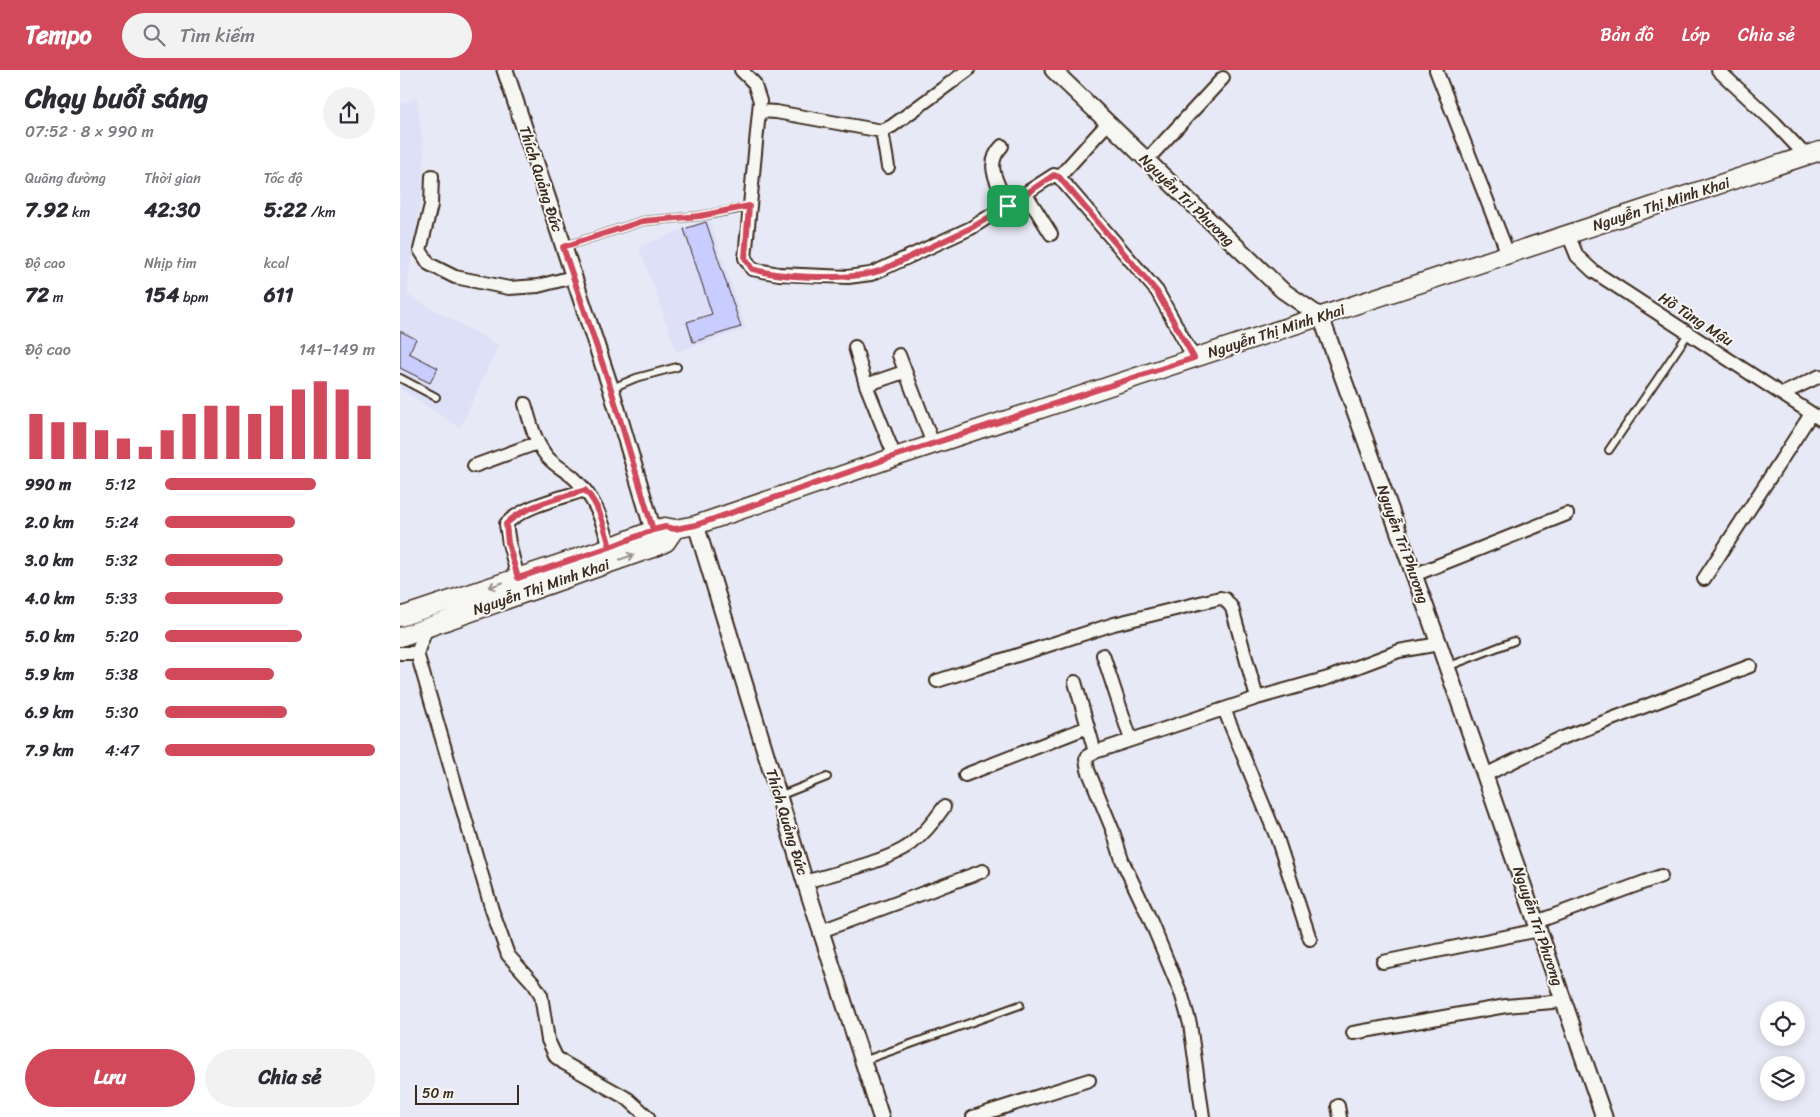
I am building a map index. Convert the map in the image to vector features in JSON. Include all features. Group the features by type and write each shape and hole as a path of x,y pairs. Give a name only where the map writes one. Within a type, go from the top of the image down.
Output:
{"main road":[{"name":"Nguyễn Thị Minh Khai","path":"400,638 655,538 665,527 675,529 696,525 895,456 1813,153"},
{"name":"Nguyễn Thị Minh Khai","path":"400,617 610,547 655,538"}],"street":[{"name":"Thích Quảng Đức","path":"505,70 611,389 655,538"},
{"path":"741,70 754,83 760,101 745,258 752,269 779,274 848,277 871,274 971,228 1054,175 1059,177 1157,292 1194,358"},
{"path":"760,111 776,112 882,131 892,126 968,70"},
{"name":"Nguyễn Tri Phương","path":"1053,70 1282,290 1321,316 1439,644 1604,1117"},
{"path":"1436,70 1508,254"},
{"path":"1718,70 1775,123 1813,153"},
{"path":"1146,161 1224,78"},
{"path":"1059,177 1108,124"},
{"path":"882,131 888,167"},
{"path":"1002,146 993,158 992,168 1008,206"},
{"path":"432,176 431,205 420,250 429,264 462,280 510,288 538,286 573,277"},
{"path":"1026,194 1051,234"},
{"name":"Hồ Tùng Mậu","path":"1568,234 1577,256 1589,268 1816,417"},
{"path":"854,347 866,385 895,456"},
{"path":"899,355 933,444"},
{"path":"866,385 904,372"},
{"path":"1782,394 1820,376"},
{"path":"525,404 537,443 546,457 574,478 592,497 600,514 610,547"},
{"path":"1704,579 1816,417"},
{"path":"474,466 537,443"},
{"path":"518,578 508,543 506,524 514,516 524,511 585,490"},
{"path":"1414,575 1567,514"},
{"name":"Thích Quảng Đức","path":"696,525 805,882 881,1117"},
{"path":"937,681 1114,624 1220,598 1225,599 1232,608 1257,698"},
{"path":"400,608 421,610 427,627 417,653 492,910 508,955 534,984 541,996 551,1049 564,1064 628,1099 648,1117"},
{"path":"1203,1117 1190,1024 1182,996 1149,917 1122,860 1088,770 1086,759 1095,752 1257,698 1328,678 1399,651 1439,644"},
{"path":"400,653 417,653"},
{"path":"1102,655 1131,740"},
{"path":"1485,775 1558,740 1750,666"},
{"path":"1075,682 1095,752"},
{"path":"1224,709 1277,838 1310,939"},
{"path":"965,775 1088,726"},
{"path":"805,882 892,855 910,846 944,807"},
{"path":"821,931 983,871"},
{"path":"1383,962 1538,926 1662,876"},
{"path":"1353,1033 1506,1006 1564,1001"},
{"path":"979,1116 1089,1080"}],"lane":[{"path":"563,247 643,221 700,216 749,206"},
{"path":"1609,450 1688,334"},
{"path":"611,389 636,378 677,367"},
{"path":"400,378 436,397"},
{"path":"1447,668 1514,641"},
{"path":"779,796 827,777"},
{"path":"863,1061 1020,1005"}],"shaded area":[{"path":"417,98 424,154 423,187 409,275 408,295 499,345 460,428 400,389 400,104"},
{"path":"709,218 746,329 677,352 639,247"}],"building":[{"path":"706,222 741,327 693,342 687,322 712,314 684,229"},
{"path":"400,331 416,339 409,353 438,368 430,383 400,368"}],"route":[{"path":"1008,206 971,228 882,270 871,274 848,277 779,274 752,269 745,258 749,206 700,216 659,218 643,221 563,247 611,389 653,530 610,547 600,514 592,497 585,490 524,511 514,516 506,524 508,543 518,578 610,547 653,530 665,527 675,529 696,525 895,456 1194,358 1157,292 1059,177 1054,175 1008,206"}]}
